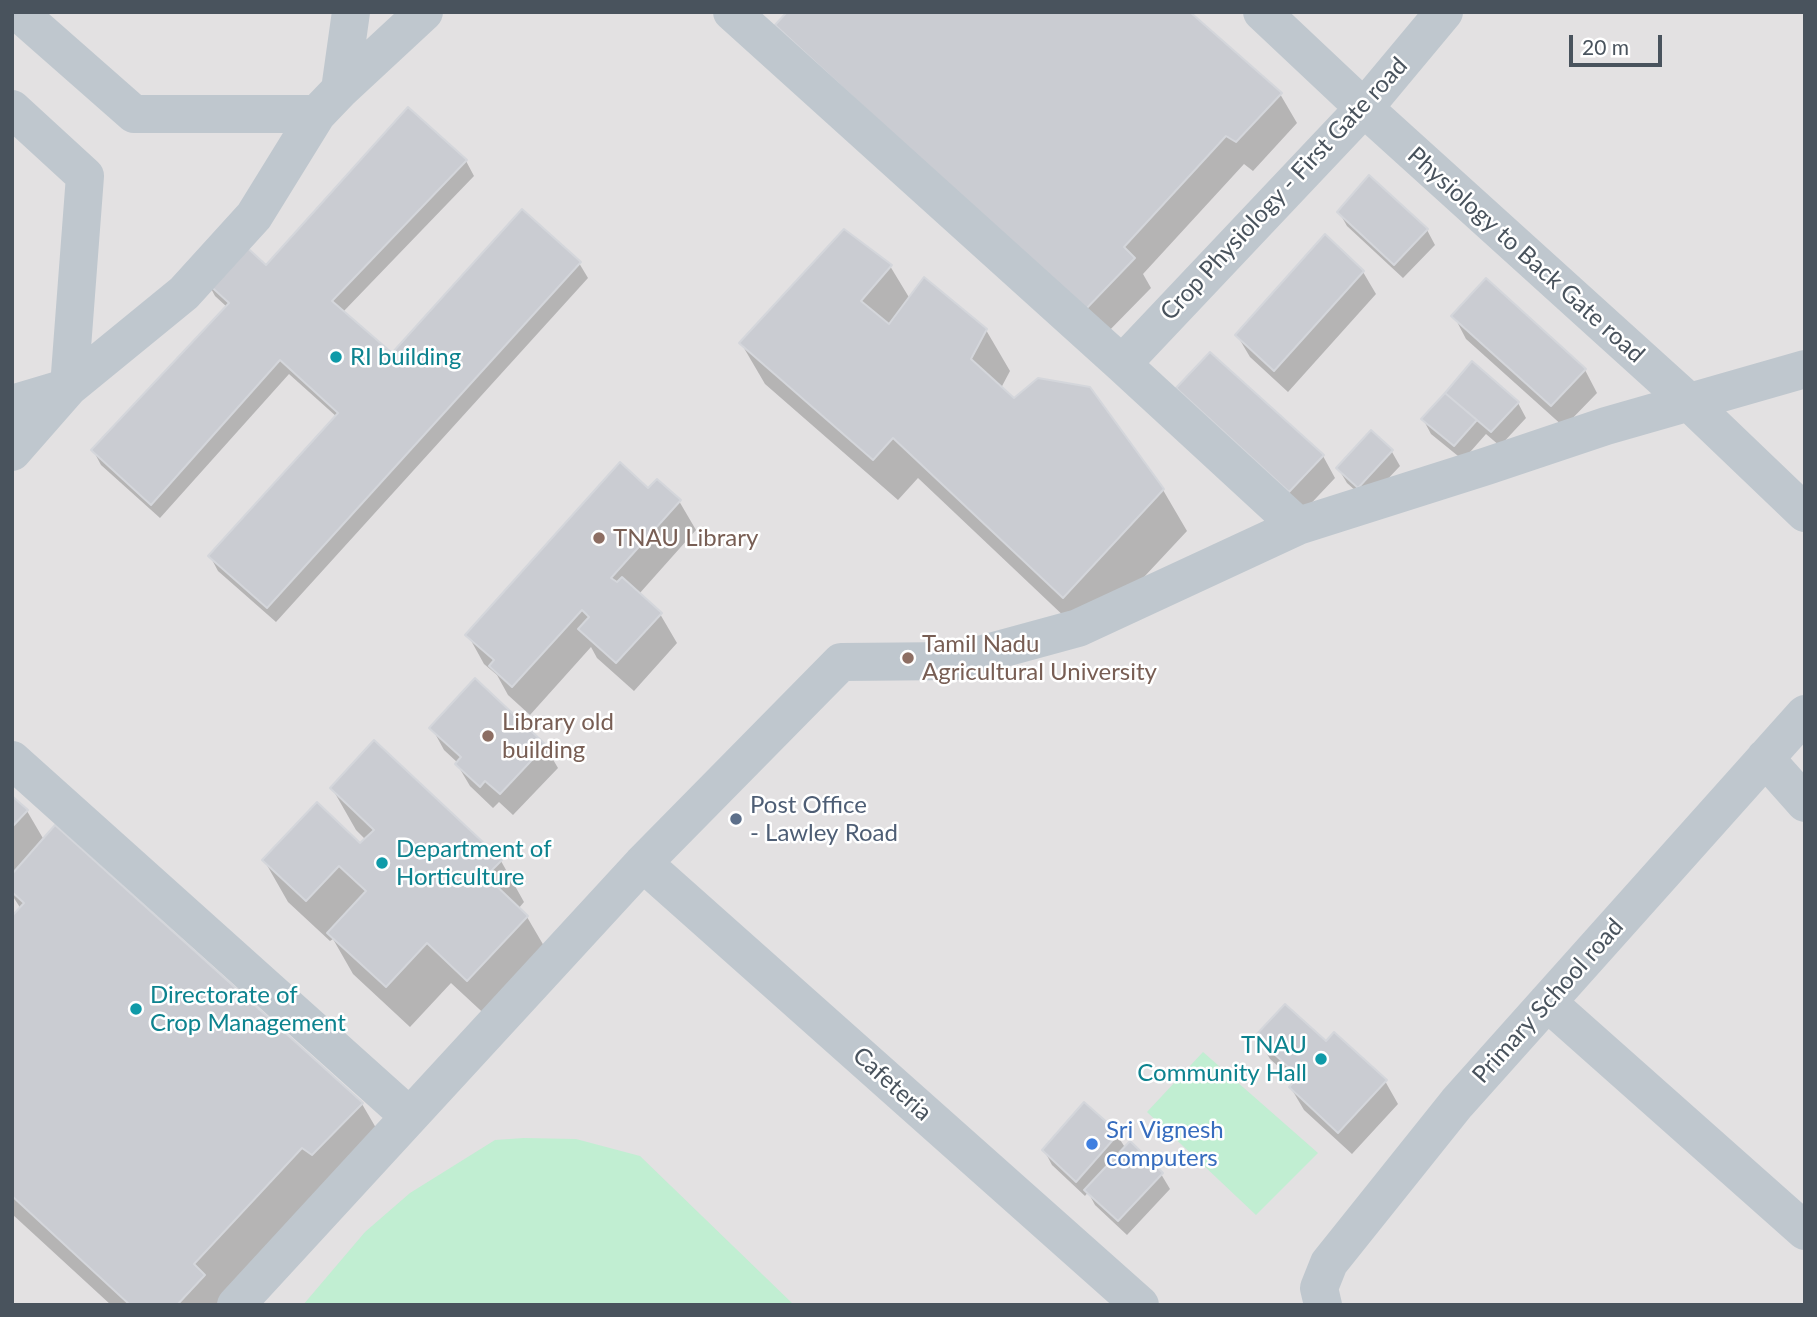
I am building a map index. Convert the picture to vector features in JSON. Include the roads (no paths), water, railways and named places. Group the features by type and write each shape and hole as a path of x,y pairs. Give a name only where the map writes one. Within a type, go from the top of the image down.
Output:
{"street":[{"path":"18,12 134,114 329,102"},
{"path":"329,102 351,12"},
{"path":"12,452 69,387 184,293 254,216 329,102 424,12"},
{"name":"Physiology to Back Gate road","path":"1262,12 1689,402 1805,513"},
{"name":"Crop Physiology - First Gate road","path":"1122,364 1364,108 1444,12"},
{"path":"747,18 1297,526"},
{"path":"12,109 85,176 69,387"},
{"path":"236,1305 643,863 841,662 957,661 1078,628 1297,526 1606,426 1805,369"},
{"path":"12,404 69,387"},
{"name":"Primary School road","path":"1312,1299 1337,1252 1457,1103 1805,714"},
{"path":"1765,758 1805,803"},
{"path":"12,760 409,1116"},
{"name":"Cafeteria","path":"643,863 1140,1305"},
{"path":"1547,1002 1805,1231"}],"place":[{"name":"RI building","path":"336,357"},
{"name":"TNAU Library","path":"599,538"},
{"name":"Tamil Nadu Agricultural University","path":"908,658"},
{"name":"Library old building","path":"488,736"},
{"name":"Post Office - Lawley Road","path":"736,819"},
{"name":"Department of Horticulture","path":"382,863"},
{"name":"Directorate of Crop Management","path":"136,1009"},
{"name":"TNAU Community Hall","path":"1321,1059"},
{"name":"Sri Vignesh computers","path":"1092,1144"}]}
